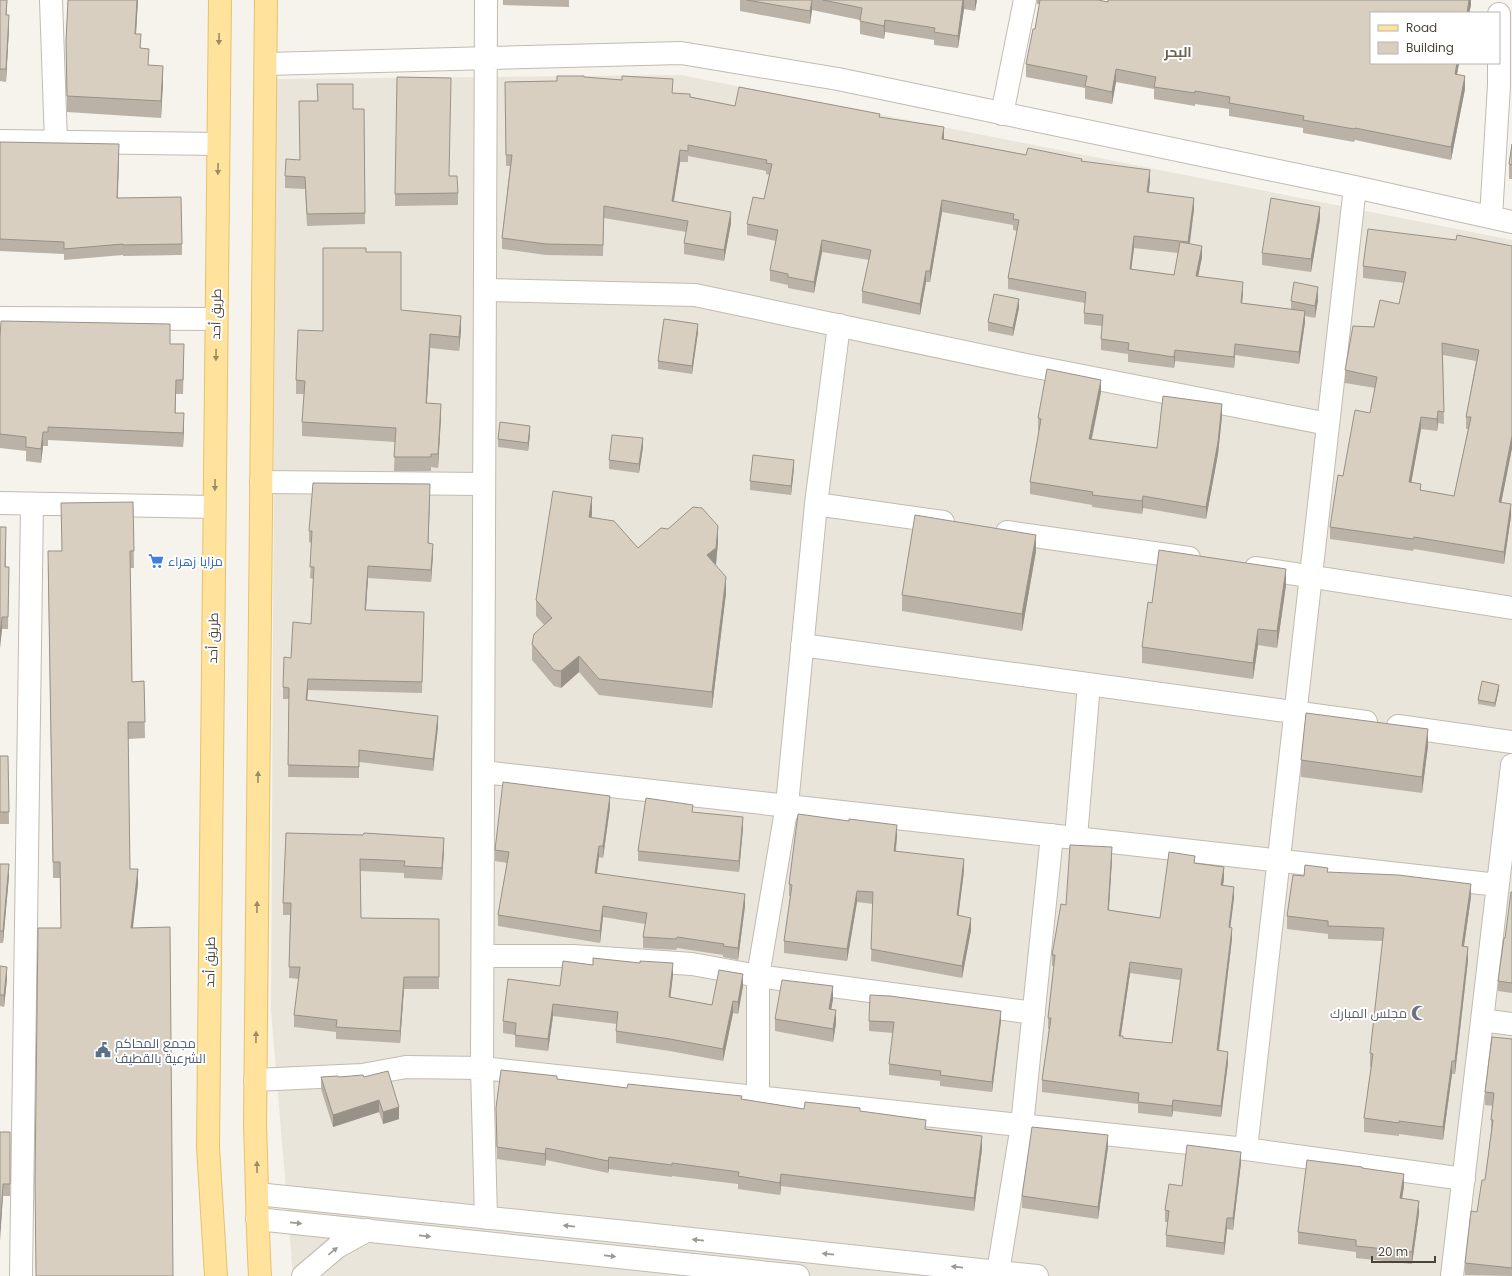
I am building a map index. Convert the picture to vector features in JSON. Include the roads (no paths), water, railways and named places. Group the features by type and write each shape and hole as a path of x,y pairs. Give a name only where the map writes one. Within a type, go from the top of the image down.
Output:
{"main road":[{"name":"طريق أحد","path":"216,1276 208,1147 220,0"},
{"path":"260,1276 257,1219 255,1080 266,0"}],"street":[{"path":"51,0 56,142"},
{"path":"486,0 482,1068 486,1218"},
{"path":"1002,114 1025,0"},
{"path":"1499,0 1499,12"},
{"path":"1491,217 1506,87 1500,24"},
{"path":"266,64 681,53 838,79 1355,187 1512,222"},
{"path":"0,141 218,144"},
{"path":"1246,1149 1355,187"},
{"path":"485,290 695,295 1021,364 1328,424"},
{"path":"0,318 216,319"},
{"path":"758,1097 758,976 786,805 816,504 839,325"},
{"path":"261,482 484,484"},
{"path":"0,503 214,507"},
{"path":"20,1276 32,504"},
{"path":"816,504 966,526"},
{"path":"989,529 1209,561"},
{"path":"1240,566 1512,608"},
{"path":"802,645 1512,742"},
{"path":"1076,837 1089,684"},
{"path":"1452,1276 1512,765"},
{"path":"483,772 1498,885"},
{"path":"998,1272 1022,1126 1052,835"},
{"path":"483,956 573,956 692,964 758,976 1034,1013"},
{"path":"1482,1020 1512,1024"},
{"path":"255,1080 362,1075 406,1068 482,1068 1246,1149 1464,1179"},
{"path":"257,1194 1038,1276"},
{"path":"257,1219 798,1276"},
{"path":"303,1276 337,1247 368,1230"}],"place":[{"name":"مزايا زهراء","path":"156,561"},
{"name":"مجلس المبارك","path":"1419,1013"},
{"name":"مجمع المحاكم الشرعية بالقطيف","path":"103,1050"}],"district":[{"name":"البحر","path":"1178,52"}]}
